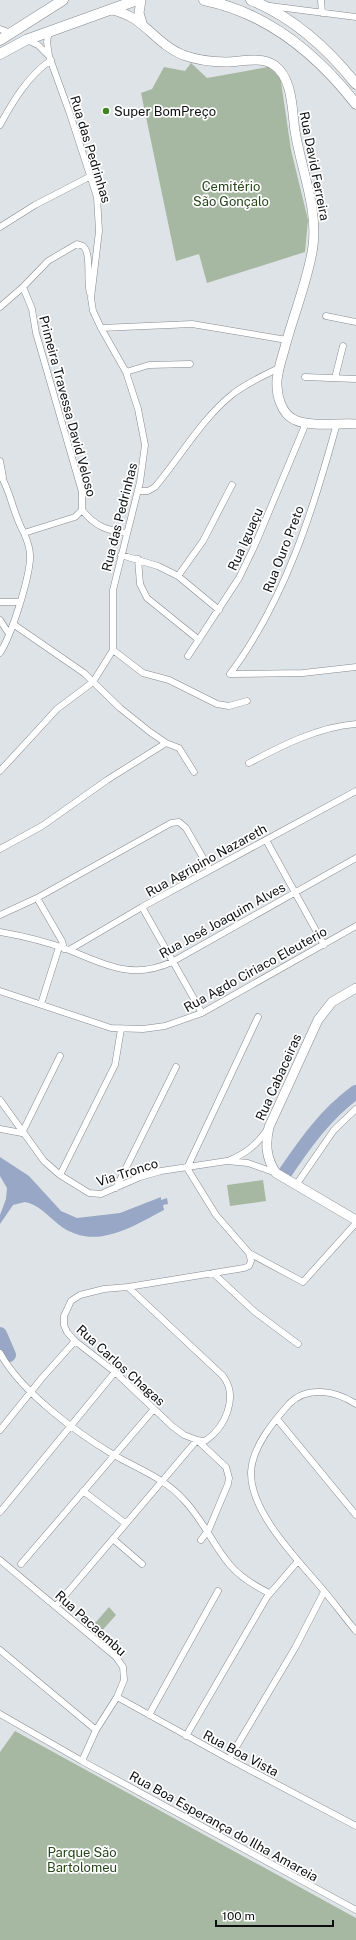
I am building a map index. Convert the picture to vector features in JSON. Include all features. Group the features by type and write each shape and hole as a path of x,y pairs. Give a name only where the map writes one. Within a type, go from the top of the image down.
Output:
{"main road":[{"path":"0,40 62,0"},
{"path":"0,54 26,40 137,0"},
{"path":"141,0 139,13 142,24"},
{"path":"204,0 218,3 249,14 292,38 321,64 356,104"},
{"path":"251,0 264,5 298,27 328,52 356,84"},
{"name":"Rua David Ferreira","path":"112,10 133,16 161,42 185,56 213,62 255,60 268,62 279,69 286,79 298,149 314,219 314,232 310,262 279,368 277,390 282,409 290,417 306,423 356,424"},
{"name":"Rua Cabaceiras","path":"276,1173 267,1154 269,1127 318,1020 332,1002 356,988"},
{"path":"276,1173 356,1220"}],"street":[{"path":"321,0 322,13"},
{"path":"264,5 356,17"},
{"path":"0,29 11,33"},
{"name":"Rua das Pedrinhas","path":"49,31 47,42 50,58 97,198 99,225 91,298 93,311 126,372 138,409 145,445 144,467 113,590 113,650"},
{"path":"0,125 16,98 33,76 50,58 38,45 26,40"},
{"path":"0,227 35,205 90,176"},
{"path":"0,307 23,287 48,261 73,246 80,244 86,248 88,252 87,284 91,298"},
{"name":"Primeira Travessa David Veloso","path":"23,287 32,309 36,333 82,492 82,510 75,517 24,533"},
{"path":"326,316 356,322"},
{"path":"101,328 192,324 287,340"},
{"path":"335,378 343,346"},
{"path":"126,372 149,365 190,364"},
{"path":"138,491 148,491 155,487 214,412 234,393 279,368"},
{"path":"305,377 356,379"},
{"name":"Rua Iguaçu","path":"188,656 239,578 255,545 306,423"},
{"name":"Rua Ouro Preto","path":"337,423 304,533 289,570 253,642 230,674 303,673 356,668"},
{"path":"0,461 4,480 28,544 30,560 13,624 0,653"},
{"path":"0,474 4,480"},
{"path":"178,576 204,541 232,485"},
{"path":"82,510 96,525 111,531 127,533"},
{"path":"122,555 158,566 178,576 219,610"},
{"path":"138,559 140,584 146,598 199,640"},
{"path":"0,602 20,602"},
{"path":"0,620 9,634"},
{"path":"13,624 63,658 93,682 120,708 166,743 179,748 194,772"},
{"path":"0,771 57,709 93,682 113,650 143,672 169,680 217,704 229,706 247,702"},
{"path":"249,762 280,746 308,735 339,726 356,724"},
{"path":"0,849 42,826 107,780 166,743"},
{"name":"Rua Agripino Nazareth","path":"64,949 356,791"},
{"path":"0,915 37,898 164,826 179,822 186,828 210,870"},
{"path":"266,840 324,945"},
{"name":"Rua José Joaquim Alves","path":"0,932 18,935 64,949 97,963 131,971 154,969 172,962 356,858"},
{"path":"37,898 62,942 64,949 41,1004"},
{"path":"142,907 202,1013"},
{"name":"Rua Agdo Ciriaco Eleuterio","path":"0,991 97,1024 121,1029 165,1026 202,1013 356,926"},
{"path":"258,1017 187,1168 216,1215 249,1253 303,1282 356,1223"},
{"path":"60,1175 115,1065 121,1029"},
{"path":"0,1129 22,1133 60,1056"},
{"path":"116,1188 176,1067"},
{"name":"Via Tronco","path":"0,1100 22,1133 44,1161 60,1175 89,1193 101,1194 151,1174 228,1161 248,1163 276,1173"},
{"path":"296,1185 326,1140 356,1109"},
{"path":"228,1161 243,1155 252,1148 269,1127"},
{"name":"Rua Carlos Chagas","path":"201,1540 208,1531 229,1478 226,1467 197,1440 184,1434 154,1410 115,1372 75,1341 67,1332 64,1324 65,1312 71,1301 80,1295 104,1289 128,1287 244,1268 249,1266 249,1253"},
{"path":"213,1273 255,1312 298,1344"},
{"path":"56,1606 197,1440 205,1441 210,1437 224,1419 231,1396 228,1382 128,1287"},
{"path":"0,1430 31,1391 75,1341"},
{"path":"0,1353 16,1377 69,1425 114,1455 162,1480 183,1499 208,1531 231,1566 253,1585 270,1594"},
{"path":"0,1512 69,1425 115,1372"},
{"path":"356,1404 338,1395 326,1392 304,1394 293,1400 265,1436 253,1460 251,1472 252,1486 263,1511 298,1560 356,1631"},
{"path":"22,1564 82,1491 154,1410"},
{"path":"277,1419 356,1515"},
{"path":"82,1491 125,1523"},
{"path":"113,1539 142,1564"},
{"name":"Rua Pacaembu","path":"0,1560 121,1662 125,1672 124,1680 117,1697 96,1730 82,1761"},
{"path":"186,1736 270,1594 298,1560"},
{"path":"149,1715 218,1591"},
{"path":"229,1759 295,1648 324,1592"},
{"path":"0,1650 96,1730"},
{"name":"Rua Boa Vista","path":"117,1697 186,1736 356,1826"},
{"name":"Rua Boa Esperança do Ilha Amareia","path":"0,1714 82,1761 356,1910"}],"green space":[{"name":"Cemitério São Gonçalo","path":"191,63 207,78 268,67 280,75 291,150 308,220 305,252 207,283 199,254 176,261 141,93 152,89 164,67 185,71"},
{"path":"263,1180 266,1201 230,1206 227,1185"},
{"path":"109,1607 116,1615 99,1634 90,1627 93,1621 96,1622"},
{"name":"Parque São Bartolomeu","path":"15,1731 356,1918 356,1940 0,1940 0,1752"}],"water":[{"path":"0,1157 29,1176 61,1211 77,1218 120,1213 161,1197 161,1200 167,1198 168,1204 163,1205 164,1210 138,1224 125,1230 98,1237 85,1236 71,1232 58,1224 39,1208 25,1202 13,1205 0,1224 0,1215 6,1199 7,1188 0,1176"}],"waterway":[{"path":"285,1173 326,1119 356,1092"},
{"path":"0,1334 9,1355"}],"place":[{"name":"Super BomPreço","path":"106,111"}]}
